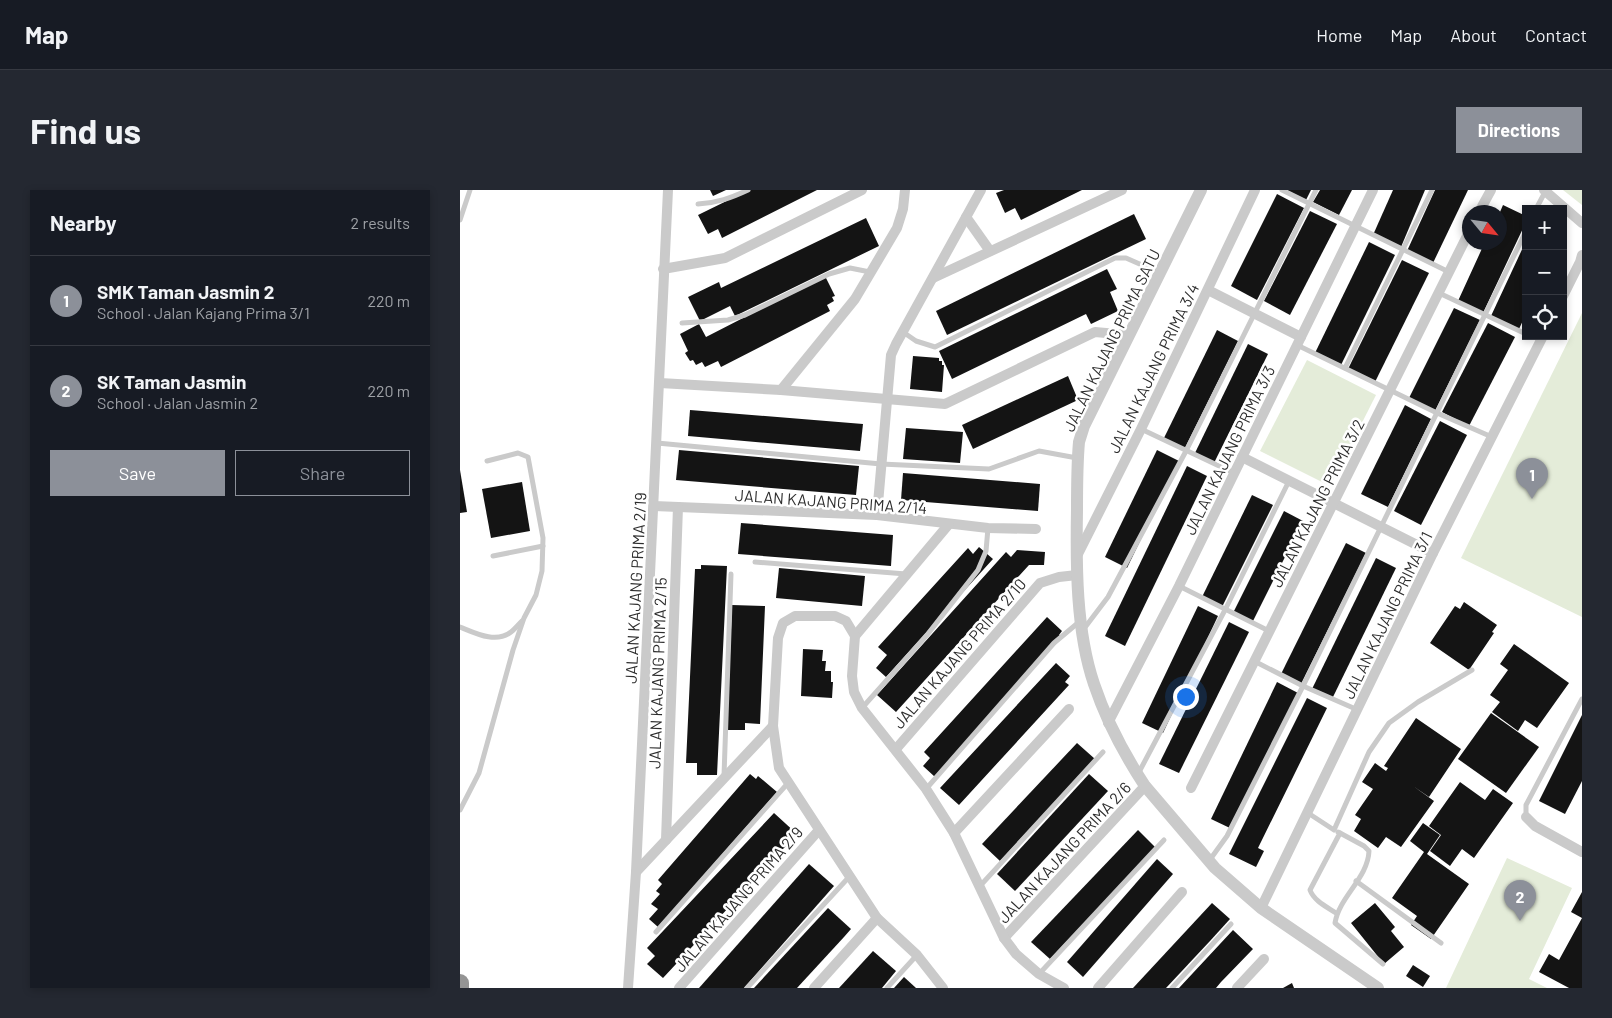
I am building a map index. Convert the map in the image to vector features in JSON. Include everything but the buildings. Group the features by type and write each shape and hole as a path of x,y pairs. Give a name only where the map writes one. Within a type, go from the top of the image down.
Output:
{"highway":[{"path":"460,983 460,988"}],"street":[{"name":"JALAN KAJANG PRIMA 2/19","path":"629,986 668,190"},
{"path":"663,269 725,258 862,190"},
{"path":"781,390 855,298 897,228 903,209 905,190"},
{"path":"877,515 891,355 981,190"},
{"path":"933,278 1122,190"},
{"name":"JALAN KAJANG PRIMA SATU","path":"1201,190 1128,335 1084,426 1079,442 1076,558 1082,626 1093,682 1108,723 1141,781 1208,861 1261,908 1378,988"},
{"name":"JALAN KAJANG PRIMA 3/4","path":"1076,558 1141,429 1255,190"},
{"name":"JALAN KAJANG PRIMA 3/3","path":"1108,723 1179,586 1373,190"},
{"path":"1483,205 1491,190"},
{"path":"1544,191 1582,223"},
{"path":"966,217 990,251"},
{"name":"JALAN KAJANG PRIMA 3/2","path":"1191,788 1462,247"},
{"path":"1564,295 1581,260"},
{"path":"1208,290 1254,313 1299,341"},
{"path":"660,383 781,390 945,404 1095,332 1128,335"},
{"name":"JALAN KAJANG PRIMA 3/1","path":"1261,908 1433,553 1492,437 1537,340"},
{"path":"1242,458 1433,553"},
{"name":"JALAN KAJANG PRIMA 2/14","path":"654,506 877,515 988,528 1036,529"},
{"name":"JALAN KAJANG PRIMA 2/15","path":"666,840 678,507"},
{"path":"855,636 949,524"},
{"name":"JALAN KAJANG PRIMA 2/10","path":"896,749 1040,583 1060,576 1077,574"},
{"path":"943,988 917,955 877,918 779,768 773,726 778,638 783,623 795,616 835,616 846,621 855,636 852,676 854,692 862,708 926,789 954,832 1004,938 1016,954 1039,974 1064,988"},
{"path":"954,832 1069,709"},
{"path":"636,872 773,726"},
{"name":"JALAN KAJANG PRIMA 2/6","path":"1004,938 1141,781"},
{"path":"1526,818 1535,826 1582,850"},
{"name":"JALAN KAJANG PRIMA 2/9","path":"679,988 819,830"},
{"path":"1098,988 1182,892"},
{"path":"814,988 877,918"},
{"path":"1237,988 1264,959"}],"lane":[{"path":"460,220 470,190"},
{"path":"698,204 717,203 748,190"},
{"path":"1282,190 1449,272"},
{"path":"926,789 1054,643 1082,626 1108,597 1186,451 1316,190"},
{"path":"1345,368 1432,190"},
{"path":"1538,205 1544,191"},
{"path":"1208,861 1227,836 1303,686 1522,239"},
{"path":"903,332 916,341 935,347 1115,258 1126,258 1160,273"},
{"path":"682,323 728,320 745,315 829,274 850,268 870,272"},
{"path":"1439,293 1484,316 1522,332"},
{"path":"1299,341 1345,368 1437,413 1492,437"},
{"path":"1141,429 1234,473"},
{"path":"657,443 881,464 989,468 1039,451 1078,458"},
{"path":"460,810 478,773 499,695 524,618 536,595 542,571 543,546 528,457 518,453 487,461"},
{"path":"1141,781 1289,481"},
{"path":"862,708 926,635 978,570 986,551 988,528"},
{"path":"494,556 543,546"},
{"path":"755,562 907,574"},
{"path":"724,779 731,574"},
{"path":"1179,586 1269,631"},
{"path":"460,627 479,635 500,638 511,632 524,618"},
{"path":"1254,661 1303,686 1358,710"},
{"path":"1334,830 1369,752 1389,723 1418,702 1472,670"},
{"path":"1526,818 1526,805 1582,699"},
{"path":"980,886 1103,752"},
{"path":"656,932 788,782"},
{"path":"1308,813 1364,846 1369,851 1369,861 1336,913 1335,924 1383,964"},
{"path":"1336,913 1316,899 1310,890 1340,833"},
{"path":"1039,974 1164,840"},
{"path":"747,988 849,877"},
{"path":"1356,881 1441,943"},
{"path":"1172,988 1231,924"},
{"path":"887,988 917,955"}],"green space":[{"path":"1563,190 1582,190 1582,205"},
{"path":"1582,313 1582,617 1461,558"},
{"path":"1307,360 1376,395 1330,486 1260,451"},
{"path":"1507,858 1572,888 1529,979 1547,988 1446,988"}],"place":[{"name":"SMK Taman Jasmin 2","path":"1532,499"},
{"name":"SK Taman Jasmin","path":"1520,921"}]}
